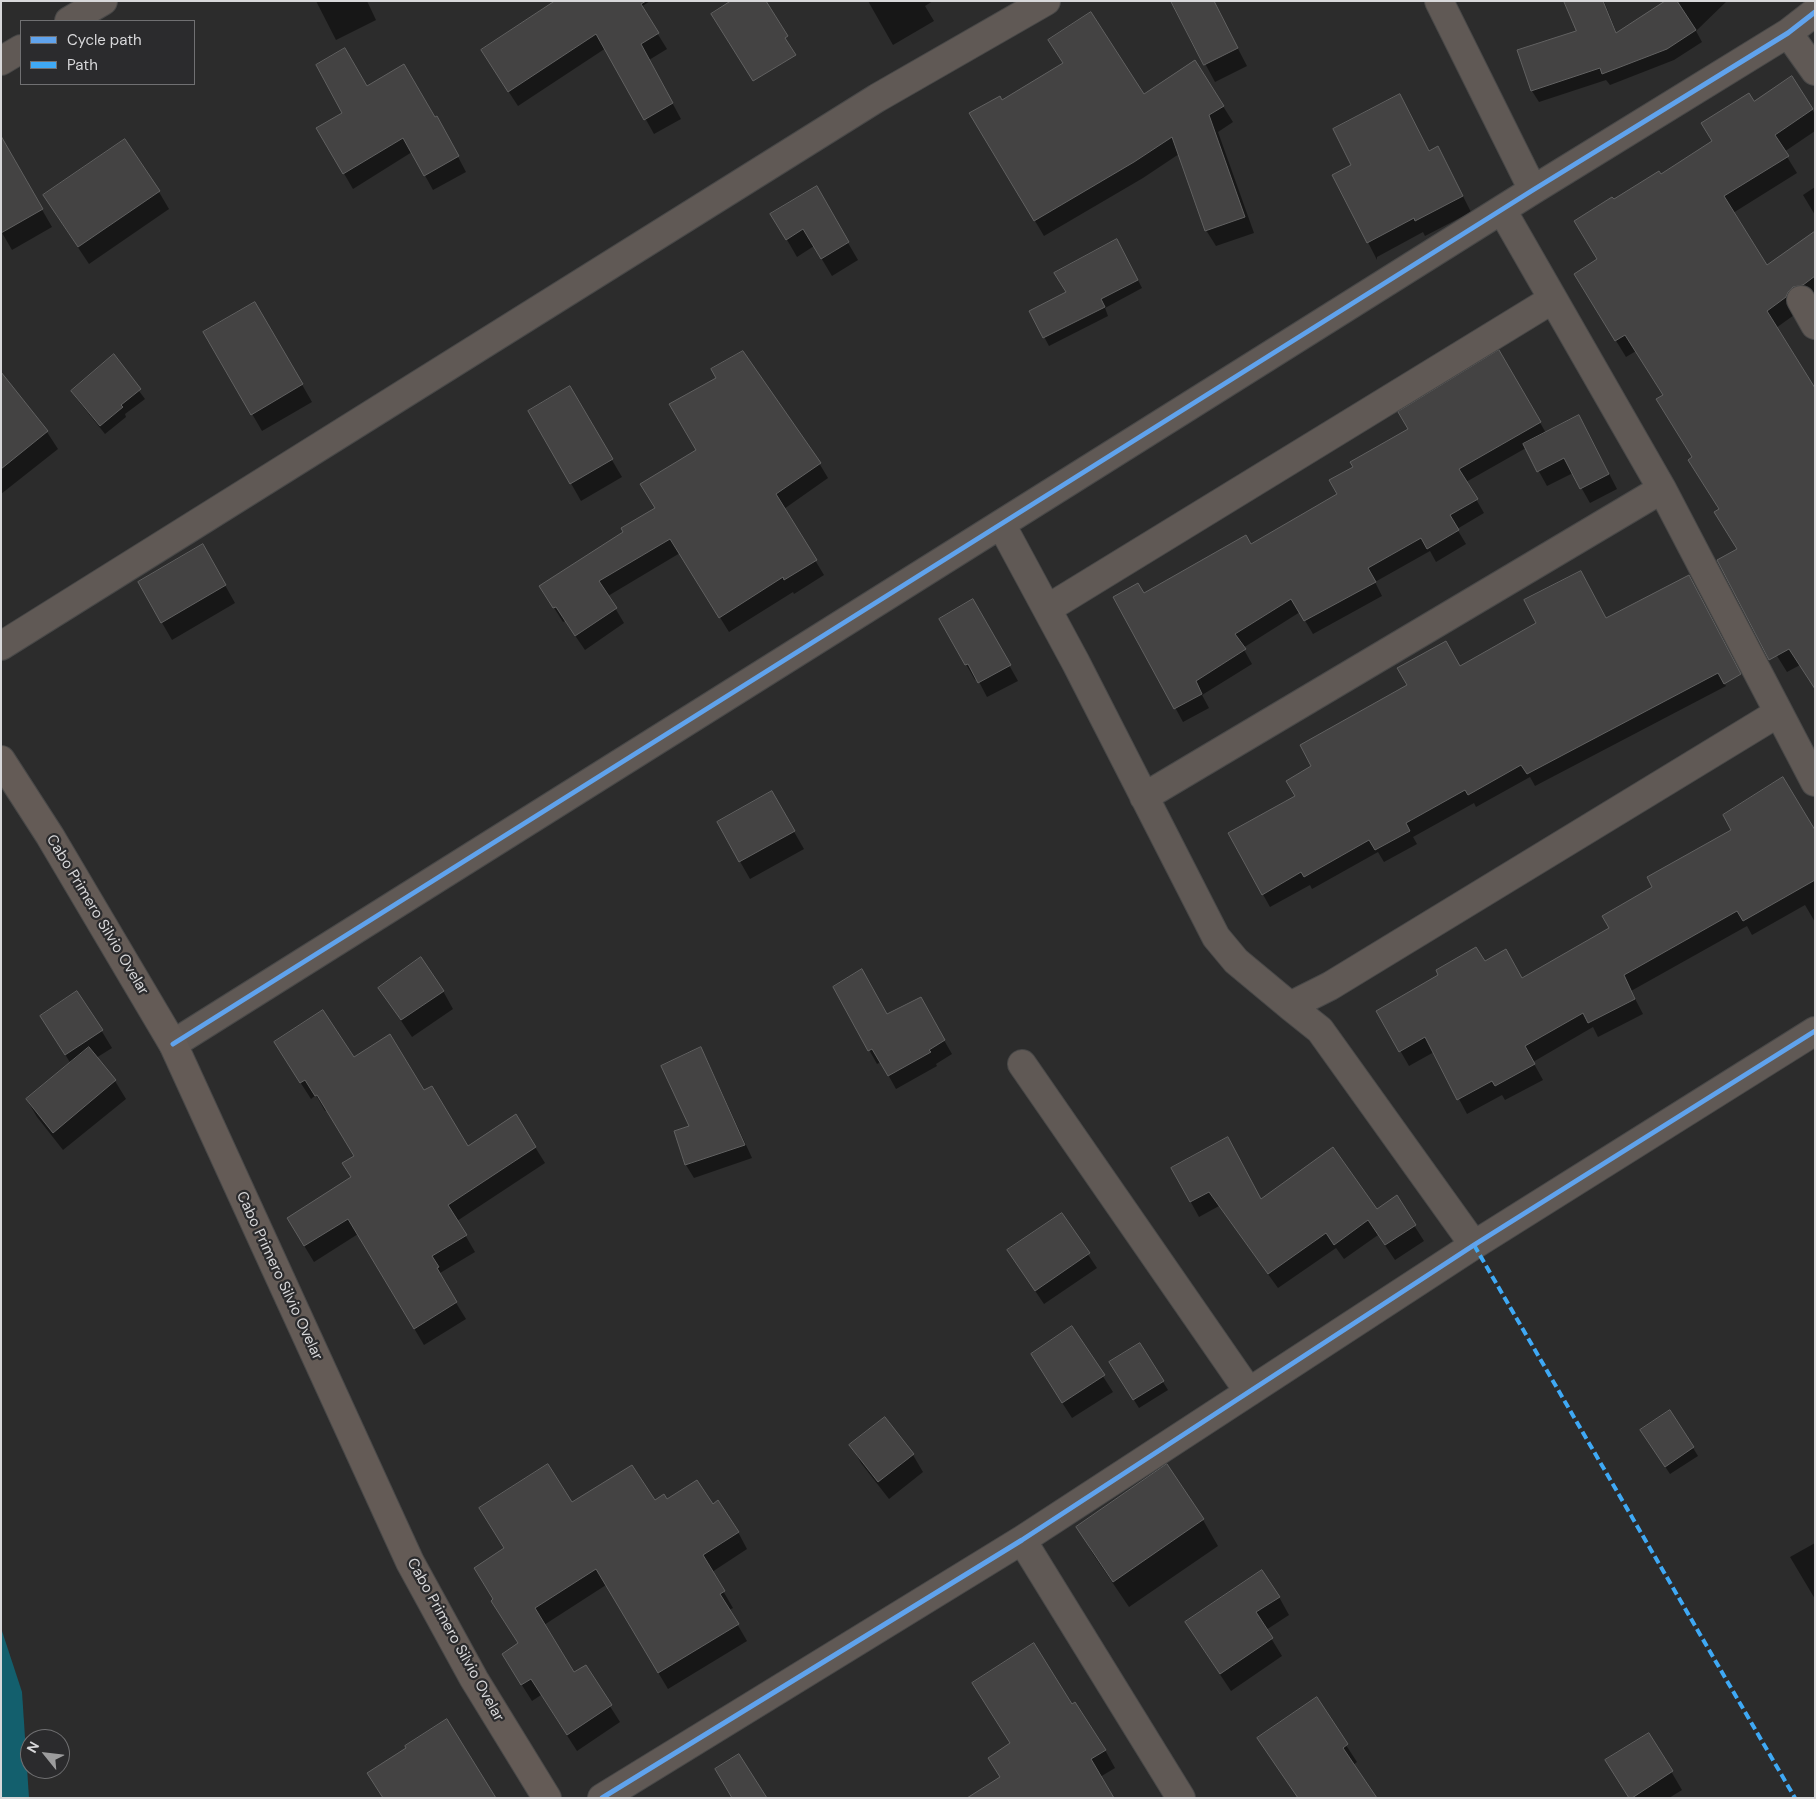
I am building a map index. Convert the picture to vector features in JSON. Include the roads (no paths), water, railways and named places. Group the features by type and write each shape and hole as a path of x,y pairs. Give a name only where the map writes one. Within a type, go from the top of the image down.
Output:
{"main road":[{"name":"Cabo Primero Silvio Ovelar","path":"1,760 50,836 173,1044 410,1562 474,1679 547,1798"}],"street":[{"path":"71,20 102,1"},
{"path":"1,646 877,98 1046,1"},
{"path":"1439,1 1533,190"},
{"path":"173,1044 1533,190 1788,33 1815,12"},
{"path":"1788,33 1815,71"},
{"path":"1,61 20,50"},
{"path":"1502,210 1662,489 1815,782"},
{"path":"1047,609 1553,299"},
{"path":"1801,300 1815,325"},
{"path":"1144,796 1662,489"},
{"path":"1001,524 1047,609 1216,937 1236,961 1320,1030 1474,1245"},
{"path":"1290,1006 1330,986 1778,713"},
{"path":"602,1798 1022,1540 1474,1245 1815,1031"},
{"path":"1022,1064 1250,1392"},
{"path":"1022,1540 1181,1798"}],"water":[{"path":"1,1628 22,1692 24,1729 20,1729 20,1779 28,1779 29,1798 1,1798"}]}
